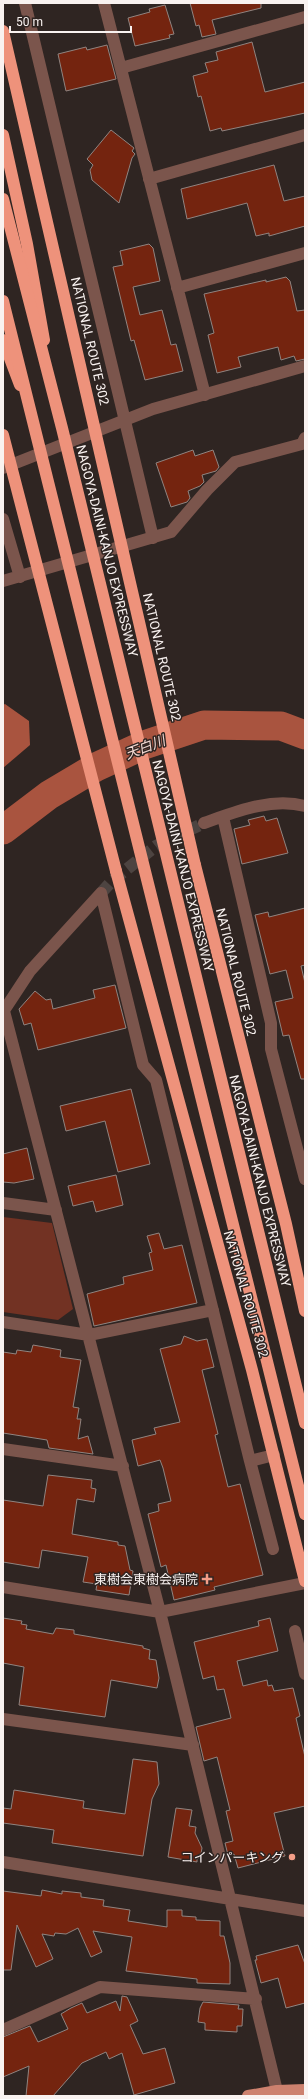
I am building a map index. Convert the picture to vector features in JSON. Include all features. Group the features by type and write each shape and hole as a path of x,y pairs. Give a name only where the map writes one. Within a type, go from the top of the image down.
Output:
{"highway":[{"name":"NATIONAL ROUTE 302","path":"3,31 195,865 286,1224 305,1311"},
{"path":"3,135 27,244 55,399"},
{"name":"NAGOYA-DAINI-KANJO EXPRESSWAY","path":"3,199 55,399 305,1423"},
{"path":"3,301 305,1514"},
{"path":"3,340 34,426"},
{"name":"NATIONAL ROUTE 302","path":"3,435 116,871 252,1370 305,1582"}],"main road":[{"path":"248,2096 277,2091 305,2090"}],"street":[{"path":"25,3 153,538"},
{"path":"104,3 204,395"},
{"path":"120,68 305,17"},
{"path":"149,179 305,135"},
{"path":"177,288 305,253"},
{"path":"3,468 153,409 305,366"},
{"path":"3,581 171,532 207,490 235,462 304,441"},
{"path":"3,519 20,577"},
{"path":"204,823 249,807 295,803 305,806"},
{"path":"222,817 271,1024 271,1049 305,1180"},
{"path":"273,1549 212,1310 156,1080 143,1065 101,893 30,970 4,1012 160,1612 256,1999 277,2091"},
{"path":"3,1203 56,1210"},
{"path":"3,1322 89,1335 212,1310"},
{"path":"3,1449 123,1466"},
{"path":"250,1461 274,1455"},
{"path":"3,1587 160,1612 305,1582"},
{"path":"295,1631 305,1674"},
{"path":"3,1718 193,1745"},
{"path":"3,1862 305,1910"},
{"path":"3,2030 100,1986 256,1999"}],"shaded area":[{"path":"5,704 29,721 30,745 3,768 3,705"},
{"path":"3,1217 52,1223 73,1309 58,1320 3,1312"}],"building":[{"path":"190,3 261,3 261,8 212,20 216,34 202,37 199,25 196,26"},
{"path":"165,5 174,34 169,35 170,38 135,46 128,18 150,12 149,9"},
{"path":"252,42 265,92 305,82 305,113 222,131 221,128 210,131 201,96 198,97 193,76 208,72 205,63 218,60 216,52"},
{"path":"107,45 116,79 66,91 58,54 86,47 87,50"},
{"path":"111,130 134,148 132,151 135,154 132,158 119,203 92,180 90,170 93,165 87,159"},
{"path":"274,165 284,201 305,196 305,226 269,236 269,233 256,236 247,203 187,219 181,189"},
{"path":"149,244 153,248 160,281 133,287 140,315 162,310 171,345 176,344 183,371 145,380 134,340 131,341 113,267 123,265 120,251"},
{"path":"286,277 290,281 297,311 305,310 305,359 296,361 294,356 281,360 278,347 238,357 241,367 217,373 208,335 214,333 204,294"},
{"path":"193,450 195,456 213,450 219,467 216,471 202,475 204,482 200,486 188,491 190,498 187,502 171,507 156,463"},
{"path":"264,816 266,821 277,818 288,853 242,864 234,829 250,825 248,820"},
{"path":"305,908 305,965 301,966 305,983 305,1079 301,1079 289,1035 283,1036 275,1002 293,998 286,970 270,974 255,915 268,912 269,917"},
{"path":"115,985 126,1028 38,1050 31,1023 24,1025 19,1009 35,991 46,1000 51,999 53,1009 95,998 93,990"},
{"path":"131,1089 150,1164 118,1172 105,1121 66,1131 60,1106"},
{"path":"27,1148 34,1179 14,1183 3,1182 3,1154"},
{"path":"116,1175 123,1205 96,1212 93,1201 73,1206 68,1186"},
{"path":"159,1233 164,1249 182,1245 197,1303 94,1326 87,1294 124,1284 123,1277 153,1270 149,1253 152,1252 147,1236"},
{"path":"184,1336 197,1341 207,1339 214,1367 202,1370 218,1434 215,1435 228,1487 240,1484 263,1575 214,1587 215,1590 174,1600 166,1565 161,1567 148,1514 159,1511 158,1504 171,1501 163,1468 160,1460 138,1466 132,1440 156,1434 154,1428 180,1422 160,1349 181,1344"},
{"path":"33,1345 61,1350 60,1357 81,1360 73,1407 79,1408 77,1419 81,1419 78,1439 88,1436 93,1454 49,1448 47,1440 3,1433 3,1352 16,1354 17,1350 31,1352"},
{"path":"48,1475 92,1480 91,1488 96,1489 94,1502 77,1499 72,1534 118,1542 118,1545 125,1546 130,1570 133,1571 129,1595 96,1590 97,1584 83,1582 88,1557 42,1550 39,1568 3,1562 3,1500 43,1506"},
{"path":"3,1618 22,1621 21,1624 27,1625 26,1629 53,1634 56,1628 74,1630 74,1634 143,1646 143,1648 150,1650 149,1659 156,1660 159,1678 157,1688 111,1680 105,1717 19,1705 24,1667 3,1663"},
{"path":"270,1618 278,1651 237,1661 243,1686 267,1680 268,1686 272,1685 274,1691 293,1688 300,1716 296,1718 305,1757 305,1806 274,1813 285,1856 238,1868 234,1854 228,1855 225,1843 233,1841 226,1811 230,1810 217,1757 204,1761 196,1727 231,1718 224,1689 217,1690 214,1676 203,1679 194,1642 259,1626 258,1621"},
{"path":"133,1759 157,1762 159,1784 152,1799 143,1856 52,1843 54,1830 3,1823 3,1808 11,1809 14,1790 84,1801 83,1808 125,1814"},
{"path":"176,1808 192,1810 189,1826 196,1827 195,1833 202,1848 200,1859 197,1858 197,1862 168,1857"},
{"path":"42,1890 62,1894 62,1891 81,1893 81,1897 104,1900 103,1906 130,1910 128,1921 167,1927 167,1910 182,1910 182,1916 196,1917 196,1920 220,1921 220,1936 224,1936 230,1963 230,1984 197,1983 197,1979 126,1971 132,1937 93,1931 102,1952 91,1957 78,1928 66,1934 55,1933 54,1936 42,1934 53,1959 36,1967 17,1925 11,1970 3,1970 3,1891 41,1896"},
{"path":"298,1945 305,1964 305,2003 286,2008 278,1978 261,1983 255,1960 257,1960 256,1956"},
{"path":"122,1996 127,1997 138,2021 130,2025 143,2054 165,2048 175,2083 134,2095 122,2053 109,2059 106,2052 82,2063 53,2096 26,2096 29,2066 3,2077 3,2037 30,2026 38,2042 68,2029 61,2014 71,2008 82,2003 87,2013 116,2001 120,2011"},
{"path":"203,2002 239,2005 238,2009 243,2009 242,2026 237,2026 237,2032 205,2030 205,2023 198,2022 200,2008"}],"waterway":[{"name":"天白川","path":"3,830 49,795 96,767 144,745 204,725 281,726 305,735"}],"tunnel":[{"path":"101,893 112,881 156,846 204,823"}],"place":[{"name":"東樹会東樹会病院","path":"207,1579"},
{"name":"コインパーキング","path":"292,1857"}]}
